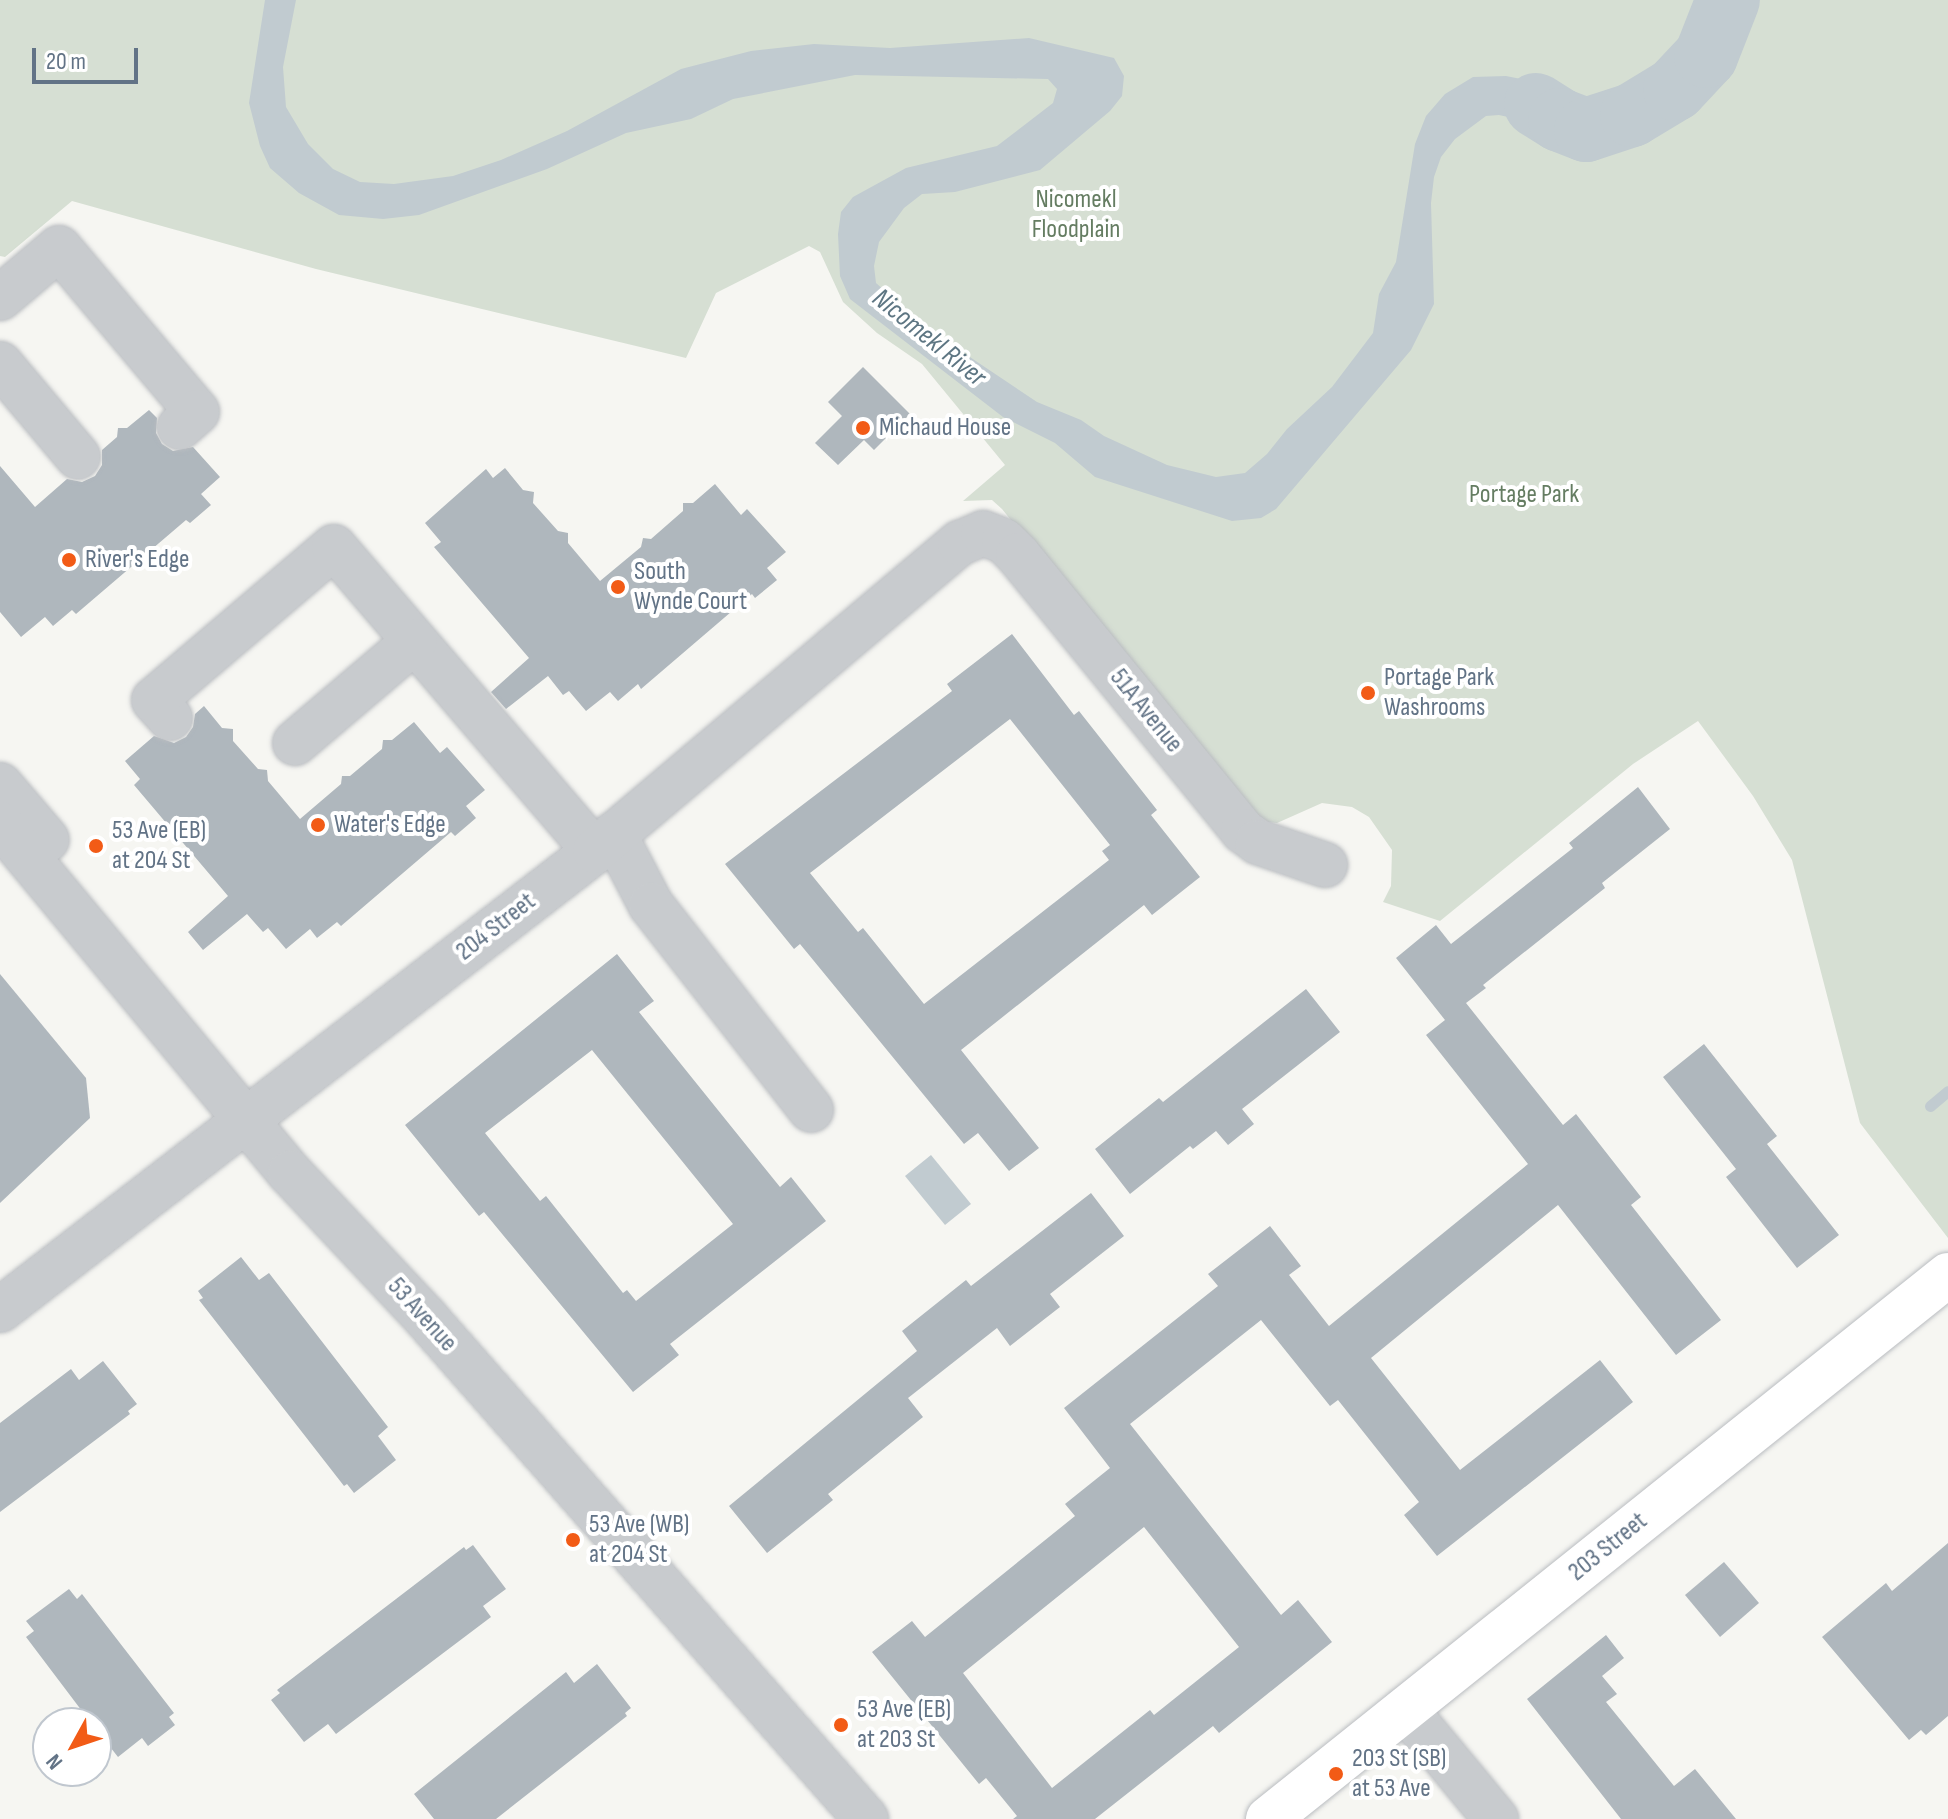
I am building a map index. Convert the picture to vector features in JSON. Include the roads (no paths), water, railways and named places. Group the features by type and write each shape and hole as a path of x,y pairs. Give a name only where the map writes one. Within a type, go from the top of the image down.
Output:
{"main road":[{"name":"203 Street","path":"1268,1819 1948,1275"}],"street":[{"path":"0,298 59,248 197,412 180,427"},
{"path":"0,364 78,457"},
{"name":"204 Street","path":"0,1310 604,842 960,543 983,533"},
{"name":"51A Avenue","path":"983,533 1004,541 1018,555 1243,831 1258,842 1325,865"},
{"path":"170,718 154,700 334,547 415,641 604,842 811,1110"},
{"path":"295,743 415,641"},
{"name":"53 Avenue","path":"0,785 258,1111 290,1173 426,1318 753,1693 864,1813"},
{"name":"53 Avenue","path":"0,824 258,1111 308,1149 426,1318"},
{"path":"1405,1709 1496,1819"}],"water":[{"path":"265,0 296,0 283,67 286,107 308,144 333,169 360,182 394,184 453,176 501,160 567,131 681,69 751,51 814,44 890,48 1029,38 1114,58 1124,76 1122,96 1110,111 1040,170 955,192 922,194 904,208 879,242 874,266 876,283 925,327 1037,402 1081,420 1104,436 1167,465 1216,477 1245,473 1267,454 1287,429 1332,387 1373,333 1379,294 1396,262 1415,144 1426,116 1445,94 1473,77 1506,76 1531,81 1558,100 1564,110 1580,119 1610,115 1631,140 1576,149 1539,124 1499,115 1486,116 1455,139 1441,157 1434,177 1431,203 1434,304 1411,350 1276,509 1261,518 1232,521 1095,477 1055,443 1003,417 850,299 840,276 838,234 841,212 853,197 906,168 997,146 1053,103 1057,89 1048,79 855,75 733,99 691,119 626,133 547,169 419,215 383,219 339,215 299,193 270,168 260,146 249,103"},
{"path":"931,1155 971,1204 945,1225 905,1176"}],"waterway":[{"name":"Nicomekl River","path":"1536,105 1560,120 1586,130 1632,115 1675,89 1706,56 1728,0"},
{"path":"1930,1106 1948,1091"}],"place":[{"name":"Michaud House","path":"863,428"},
{"name":"River's Edge","path":"69,560"},
{"name":"South Wynde Court","path":"618,587"},
{"name":"Portage Park Washrooms","path":"1368,693"},
{"name":"Water's Edge","path":"318,825"},
{"name":"53 Ave (EB) at 204 St","path":"96,846"},
{"name":"53 Ave (WB) at 204 St","path":"573,1540"},
{"name":"53 Ave (EB) at 203 St","path":"841,1725"},
{"name":"203 St (SB) at 53 Ave","path":"1336,1774"}],"park label":[{"name":"Nicomekl Floodplain","path":"1076,215"},
{"name":"Portage Park","path":"1524,495"}]}
